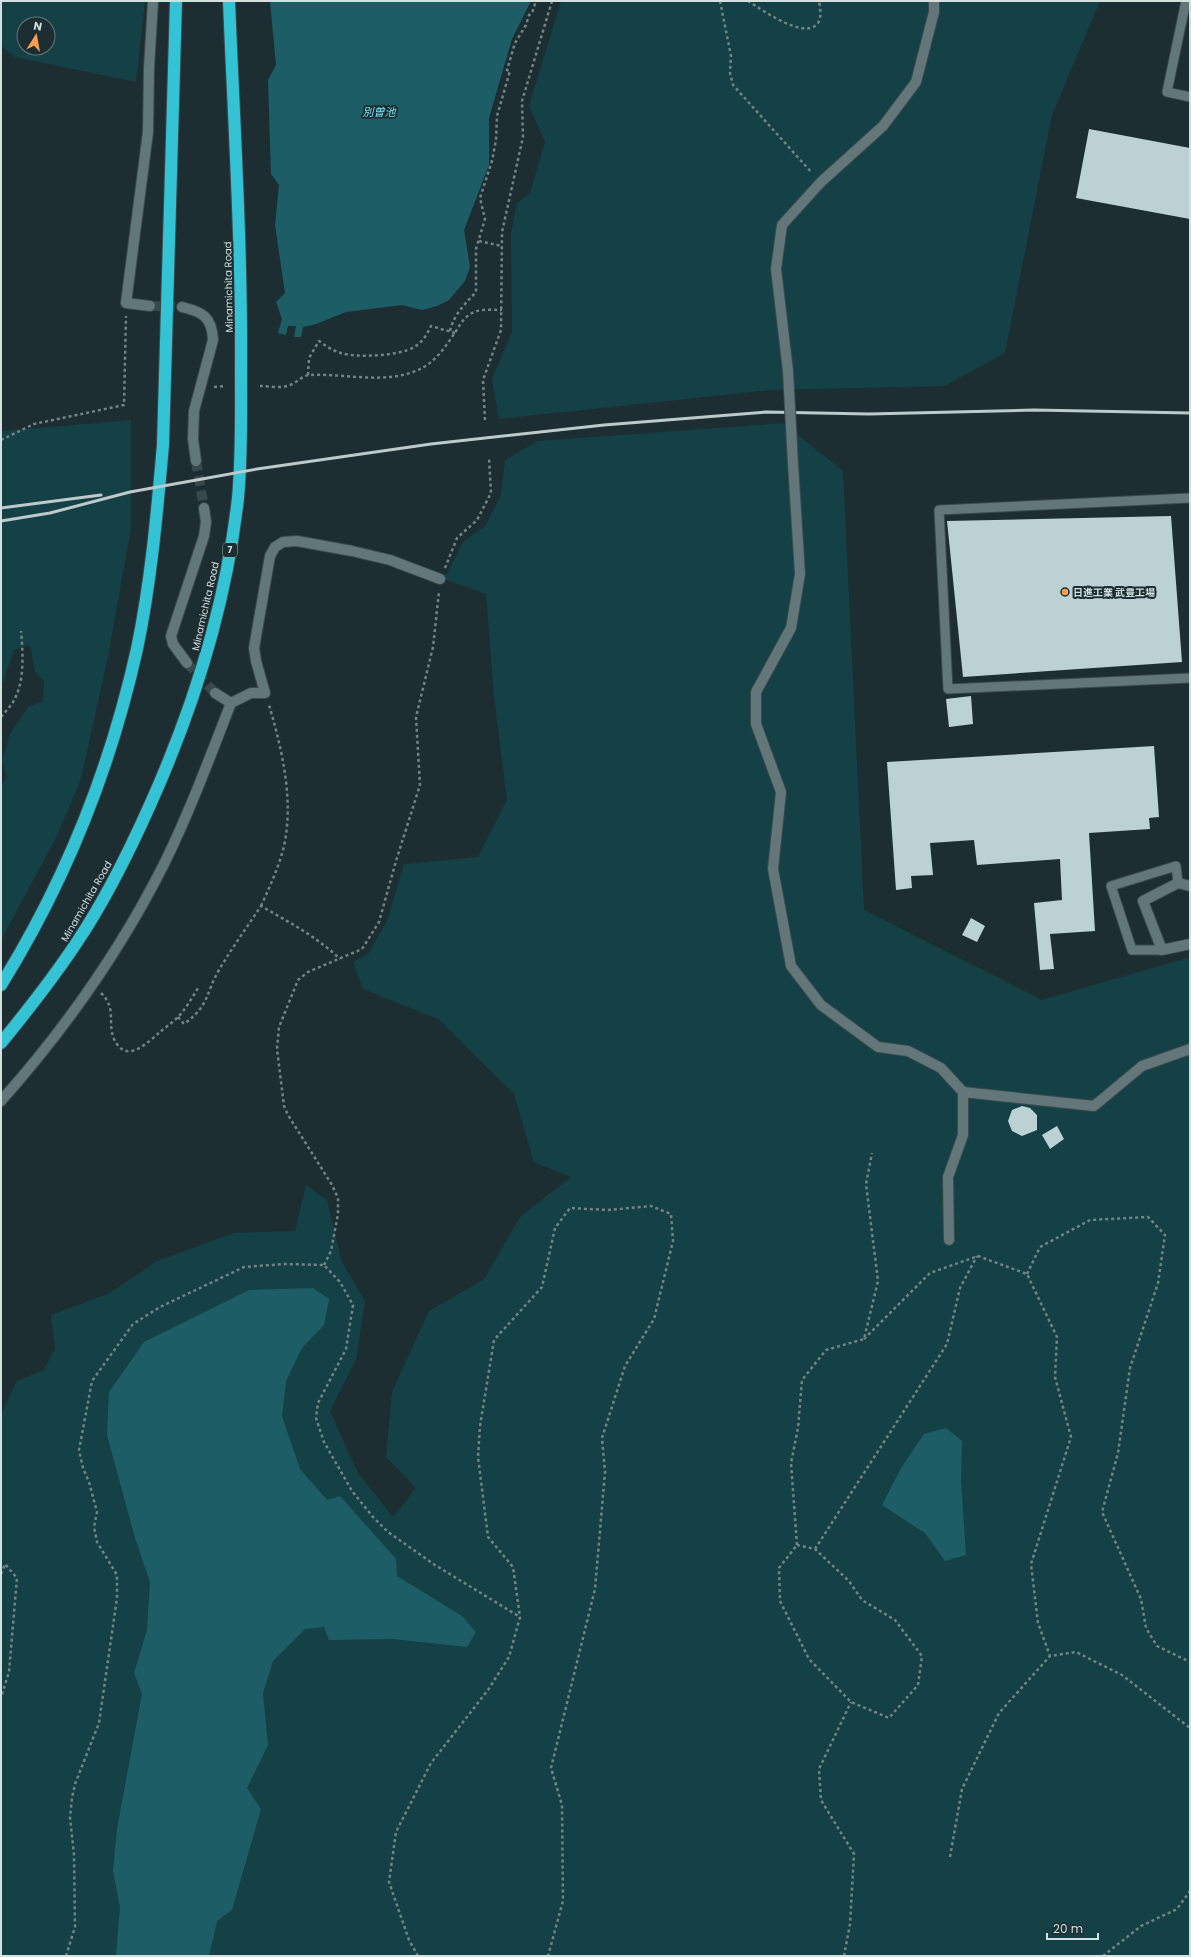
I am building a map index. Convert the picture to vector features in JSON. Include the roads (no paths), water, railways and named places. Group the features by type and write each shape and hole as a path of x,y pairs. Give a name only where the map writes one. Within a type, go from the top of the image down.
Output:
{"highway":[{"path":"1,984 30,939 59,881 82,830 105,768 124,703 137,648 158,507 163,445 176,1"},
{"name":"Minamichita Road","path":"1,1043 42,992 78,940 108,890 134,842 172,757 194,697 212,638 223,589 238,497 241,434 242,300 230,1"}],"street":[{"path":"150,306 126,303 148,132 149,68 153,1"},
{"path":"934,1 934,12 916,82 883,126 821,182 782,225 776,269 788,371 800,574 791,628 756,692 756,724 781,792 774,869 791,966 821,1005 834,1015 878,1047 908,1051 941,1068 963,1092 1094,1106 1142,1066 1190,1049"},
{"path":"182,307 195,310 206,317 212,328 214,340 194,411 193,438 196,461"},
{"path":"187,664 173,644 172,636 204,536 206,522 204,508"},
{"path":"1,1101 58,1032 137,914 165,862 198,789 231,703 251,693 265,693 254,648 270,556 275,547 283,542 297,541 352,551 390,560 440,579"},
{"path":"214,692 231,703"},
{"path":"1190,886 1178,883 1143,901 1162,950 1190,944"},
{"path":"949,1240 948,1177 963,1135 963,1092"}],"lane":[{"path":"1186,1 1166,92 1190,97"},
{"path":"1190,498 939,510 948,689 1190,678"},
{"path":"1162,950 1132,950 1111,886 1176,866 1178,883"}],"water":[{"name":"別曽池","path":"270,1 531,1 512,39 489,118 489,165 464,230 470,267 465,281 449,300 437,306 422,310 402,305 346,312 316,324 303,327 301,337 294,337 296,326 288,326 286,335 278,333 282,319 276,302 285,293 275,225 279,185 271,174 268,80 276,65"},
{"path":"313,1288 329,1299 324,1325 302,1348 286,1381 282,1416 300,1469 327,1500 340,1496 396,1559 397,1576 462,1616 476,1632 467,1647 393,1639 329,1640 324,1627 305,1629 273,1661 263,1693 268,1745 247,1788 261,1809 232,1910 217,1921 209,1956 116,1956 120,1907 113,1871 117,1829 142,1694 134,1673 147,1630 150,1582 135,1538 107,1435 109,1392 144,1342 249,1290"},
{"path":"946,1428 962,1441 961,1482 966,1555 945,1561 925,1533 882,1505 901,1468 924,1434"}],"tunnel":[{"path":"150,306 182,307"},
{"path":"196,461 204,508"},
{"path":"187,663 215,693"}],"railway":[{"path":"1,521 50,513 130,492 257,469 431,444 604,425 766,412 869,414 1034,410 1190,413"},
{"path":"1,508 101,495"}],"place":[{"name":"日進工業 武豊工場","path":"1065,592"}]}
